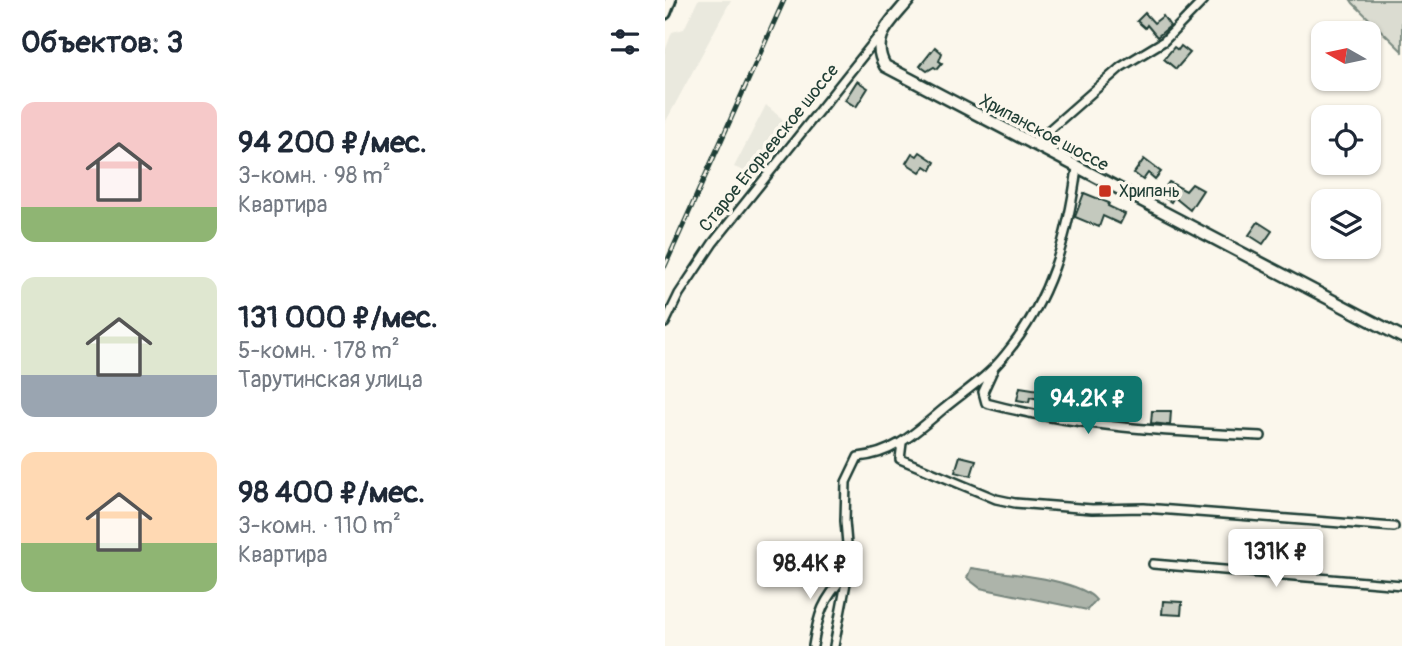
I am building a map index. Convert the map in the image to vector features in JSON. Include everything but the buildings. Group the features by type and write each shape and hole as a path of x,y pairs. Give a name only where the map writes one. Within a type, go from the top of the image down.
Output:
{"main road":[{"path":"665,13 670,0"},
{"name":"Старое Егорьевское шоссе","path":"878,37 909,0"},
{"name":"Хрипанское шоссе","path":"878,37 878,54 885,66 1402,337"}],"street":[{"path":"1032,145 1121,67 1164,41 1204,0"},
{"name":"Старое Егорьевское шоссе","path":"665,323 679,294 713,243 878,37"},
{"path":"834,646 849,567 845,521 846,482 858,457 877,455 902,443 965,394 1005,356 1049,287 1071,213 1077,168"},
{"path":"996,364 983,392 986,403 1122,426 1261,436"},
{"path":"902,443 900,459 996,499 1015,503 1091,509 1144,508 1394,527"},
{"path":"1153,564 1402,585"},
{"path":"813,646 818,617 827,596 846,575"}],"shaded area":[{"path":"698,0 731,0 665,123 665,51 672,32 684,29"},
{"path":"1351,0 1402,0 1402,51 1381,30 1381,21 1371,21"},
{"path":"766,105 794,129 769,161 760,153 744,171 734,167"},
{"path":"971,568 1073,586 1096,600 1087,610 980,588 967,578"}],"railway":[{"path":"665,266 784,0"}],"place":[{"name":"Хрипань","path":"1105,191"}]}
